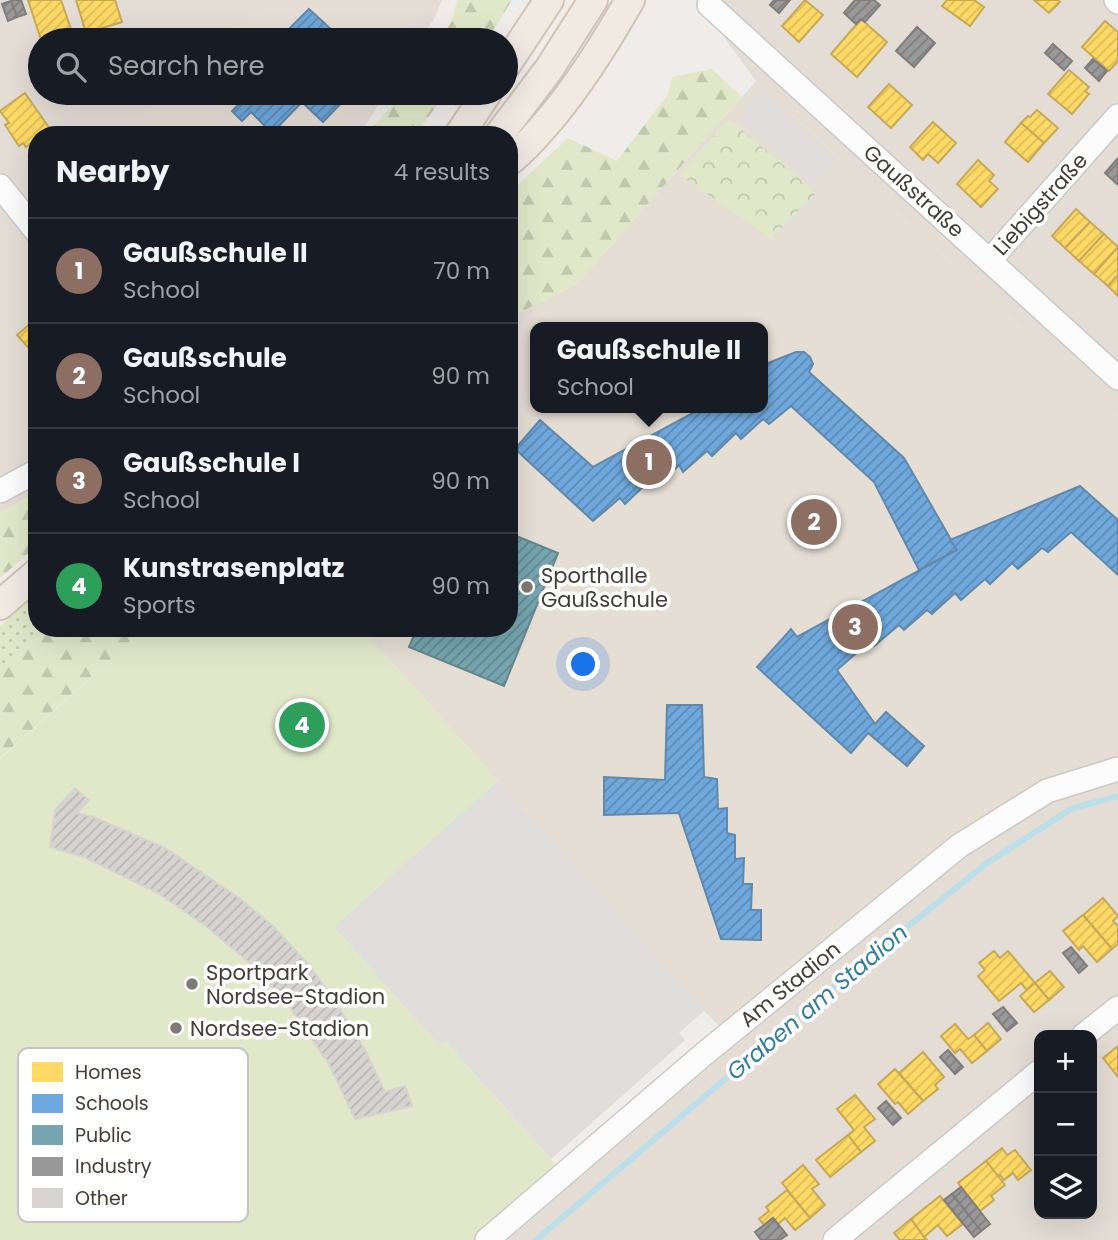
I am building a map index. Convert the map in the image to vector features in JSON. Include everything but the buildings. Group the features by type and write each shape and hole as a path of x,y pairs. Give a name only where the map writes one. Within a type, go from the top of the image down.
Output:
{"main road":[{"path":"518,47 549,0"},
{"path":"506,126 550,69 593,0"},
{"path":"518,154 541,130 583,77 630,0"},
{"path":"465,126 479,105"},
{"path":"0,605 28,581"}],"street":[{"name":"Gaußstraße","path":"709,5 1118,378"},
{"name":"Liebigstraße","path":"990,260 1118,116"},
{"path":"0,187 28,221"},
{"path":"0,491 28,476"},
{"name":"Am Stadion","path":"487,1240 704,1054 959,846 1047,791 1118,769"},
{"path":"1090,1030 1118,1008"},
{"path":"835,1240 1034,1076"}],"shaded area":[{"path":"0,0 442,0 428,28 28,28 28,105 378,105 365,126 28,126 28,497 0,513"},
{"path":"277,0 427,0 426,7 413,28 230,28"},
{"path":"697,0 1118,0 1118,417 756,81"},
{"path":"756,81 1118,417 1118,760 1045,783 723,1030 369,637 518,637 518,313 578,283"},
{"path":"764,91 838,159 813,186 737,118"},
{"path":"149,105 362,105 343,126 132,126 129,123"},
{"path":"1118,760 1118,1240 475,1240 723,1030 956,841"},
{"path":"498,781 704,1011 679,1033 685,1040 551,1159 445,1041 439,1045 334,927"}],"green space":[{"path":"457,0 512,0 494,28 448,28"},
{"path":"712,69 742,97 578,283 518,313 518,185 568,138 617,161 668,94 672,77"},
{"path":"392,105 438,105 421,126 374,126"},
{"path":"729,119 816,193 771,239 679,174"},
{"path":"28,497 28,554 0,578 0,513"},
{"path":"28,600 28,637 39,637 0,674 0,626"},
{"path":"39,637 136,637 0,758 0,674"},
{"name":"Sportpark Nordsee-Stadion","path":"136,637 369,637 498,781 335,928 439,1044 444,1040 559,1168 475,1240 0,1240 0,759"}],"waterway":[{"name":"Graben am Stadion","path":"536,1240 846,976 987,863 1071,809 1118,796"}],"place":[{"name":"Gaußschule II","path":"649,462"},
{"name":"Gaußschule","path":"814,522"},
{"name":"Sporthalle Gaußschule","path":"527,587"},
{"name":"Gaußschule I","path":"855,627"},
{"name":"Kunstrasenplatz","path":"302,725"},
{"name":"Sportpark Nordsee-Stadion","path":"192,984"},
{"name":"Nordsee-Stadion","path":"176,1028"}]}
